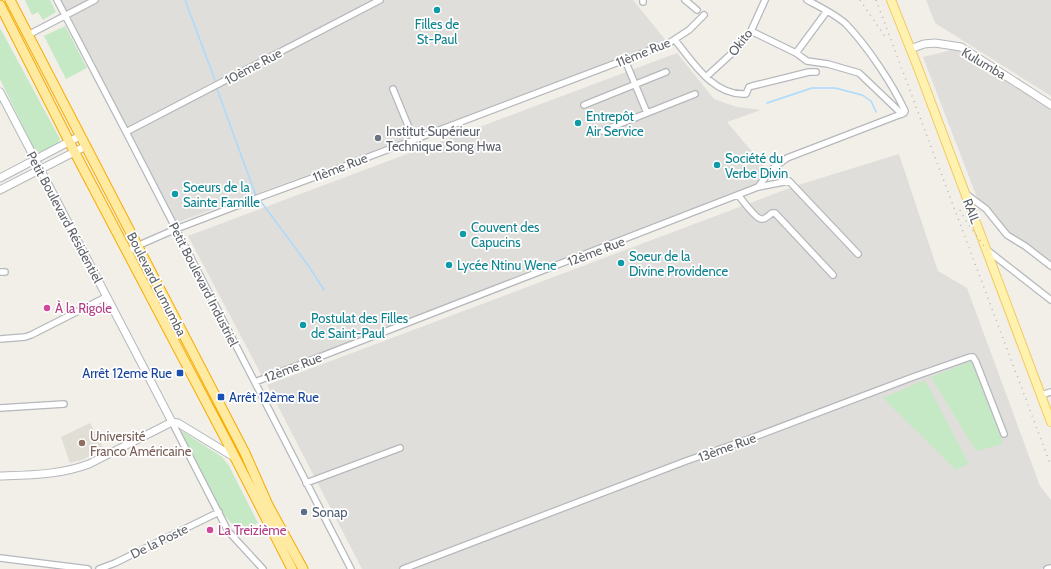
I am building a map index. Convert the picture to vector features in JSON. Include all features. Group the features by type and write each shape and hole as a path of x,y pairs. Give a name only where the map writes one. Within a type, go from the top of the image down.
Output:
{"highway":[{"name":"Boulevard Lumumba","path":"10,0 245,453 268,505 303,569"},
{"name":"Boulevard Lumumba","path":"0,5 74,151 292,569"}],"main road":[{"name":"RAIL","path":"891,0 966,194 1051,422"}],"street":[{"name":"Petit Boulevard Industriel","path":"57,0 351,569"},
{"path":"28,35 94,0"},
{"name":"10ème Rue","path":"126,132 380,0"},
{"path":"685,0 697,10"},
{"name":"Okito","path":"706,78 741,46 751,31 765,0"},
{"path":"807,0 827,11 846,25 869,53 896,94 905,110 903,114"},
{"path":"796,53 827,11"},
{"name":"11ème Rue","path":"127,252 176,229 264,195 669,44 689,30 704,15"},
{"path":"751,31 796,53 807,61 828,64 862,75 903,114"},
{"path":"675,40 706,78 723,89 744,94 746,94 749,87 752,86 816,72"},
{"name":"Kulumba","path":"910,49 924,44 961,47 1051,105"},
{"path":"624,60 647,113"},
{"path":"584,105 666,72"},
{"path":"393,89 414,140"},
{"name":"Petit Boulevard Résidentiel","path":"0,92 228,531 263,569"},
{"path":"602,131 695,94"},
{"name":"12ème Rue","path":"255,382 739,196 758,187 772,169 787,158 903,114"},
{"path":"0,178 80,136"},
{"path":"0,190 86,146"},
{"path":"758,187 789,181 858,254"},
{"path":"966,194 986,209 1007,235 1025,246 1051,266"},
{"path":"739,196 760,219 766,218 772,213 775,213 833,275"},
{"path":"987,250 1051,300"},
{"path":"0,339 25,337 31,335 106,297"},
{"name":"13ème Rue","path":"403,569 686,461 749,439 906,379 970,357 976,362 1004,434"},
{"path":"1041,395 1051,392"},
{"path":"0,408 64,404"},
{"path":"0,476 50,474 77,469 172,422 178,423 234,457"},
{"path":"306,483 400,448"},
{"name":"De la Poste","path":"99,569 115,563 219,512"},
{"path":"0,558 88,569"},
{"path":"1047,569 1051,568"}],"shaded area":[{"path":"61,0 633,0 668,43 176,223"},
{"path":"926,0 1051,0 1051,96 935,23"},
{"path":"960,48 1051,107 1051,264 995,223 976,195 923,57"},
{"path":"677,53 714,99 737,107 761,110 727,122 770,173 758,185 263,378 188,236"},
{"path":"899,154 938,271 967,288 1040,486 1051,500 1051,565 1041,569 362,569 267,385 795,186"},
{"name":"Université Franco Américaine","path":"90,423 104,449 82,460 70,463 61,437"}],"green space":[{"path":"25,0 50,0 56,12 43,20 38,12 32,15"},
{"path":"65,26 87,68 66,79 44,36"},
{"path":"0,28 60,139 57,145 40,153 33,147 0,79"},
{"path":"972,361 1003,444 976,451 931,377"},
{"path":"925,380 969,464 956,470 883,398"},
{"path":"182,431 222,457 229,466 258,523 239,531 222,513 179,433"}],"waterway":[{"path":"185,0 215,80"},
{"path":"767,103 812,88 835,88 862,95 871,101 876,112"},
{"path":"217,89 256,196"},
{"path":"259,199 308,265 324,290"}],"railway":[{"path":"860,0 886,38"},
{"path":"876,0 1051,466"},
{"path":"960,210 987,250"}],"place":[{"name":"Filles de St-Paul","path":"437,10"},
{"name":"Entrepôt Air Service","path":"578,123"},
{"name":"Institut Supérieur Technique Song Hwa","path":"378,138"},
{"name":"Société du Verbe Divin","path":"717,165"},
{"name":"Soeurs de la Sainte Famille","path":"175,194"},
{"name":"Couvent des Capucins","path":"463,234"},
{"name":"Soeur de la Divine Providence","path":"621,263"},
{"name":"Lycée Ntinu Wene","path":"449,265"},
{"name":"À la Rigole","path":"47,308"},
{"name":"Postulat des Filles de Saint-Paul","path":"303,325"},
{"name":"Arrêt 12eme Rue","path":"180,373"},
{"name":"Arrêt 12ème Rue","path":"221,397"},
{"name":"Université Franco Américaine","path":"82,443"},
{"name":"Sonap","path":"304,512"},
{"name":"La Treizième","path":"210,530"}]}
